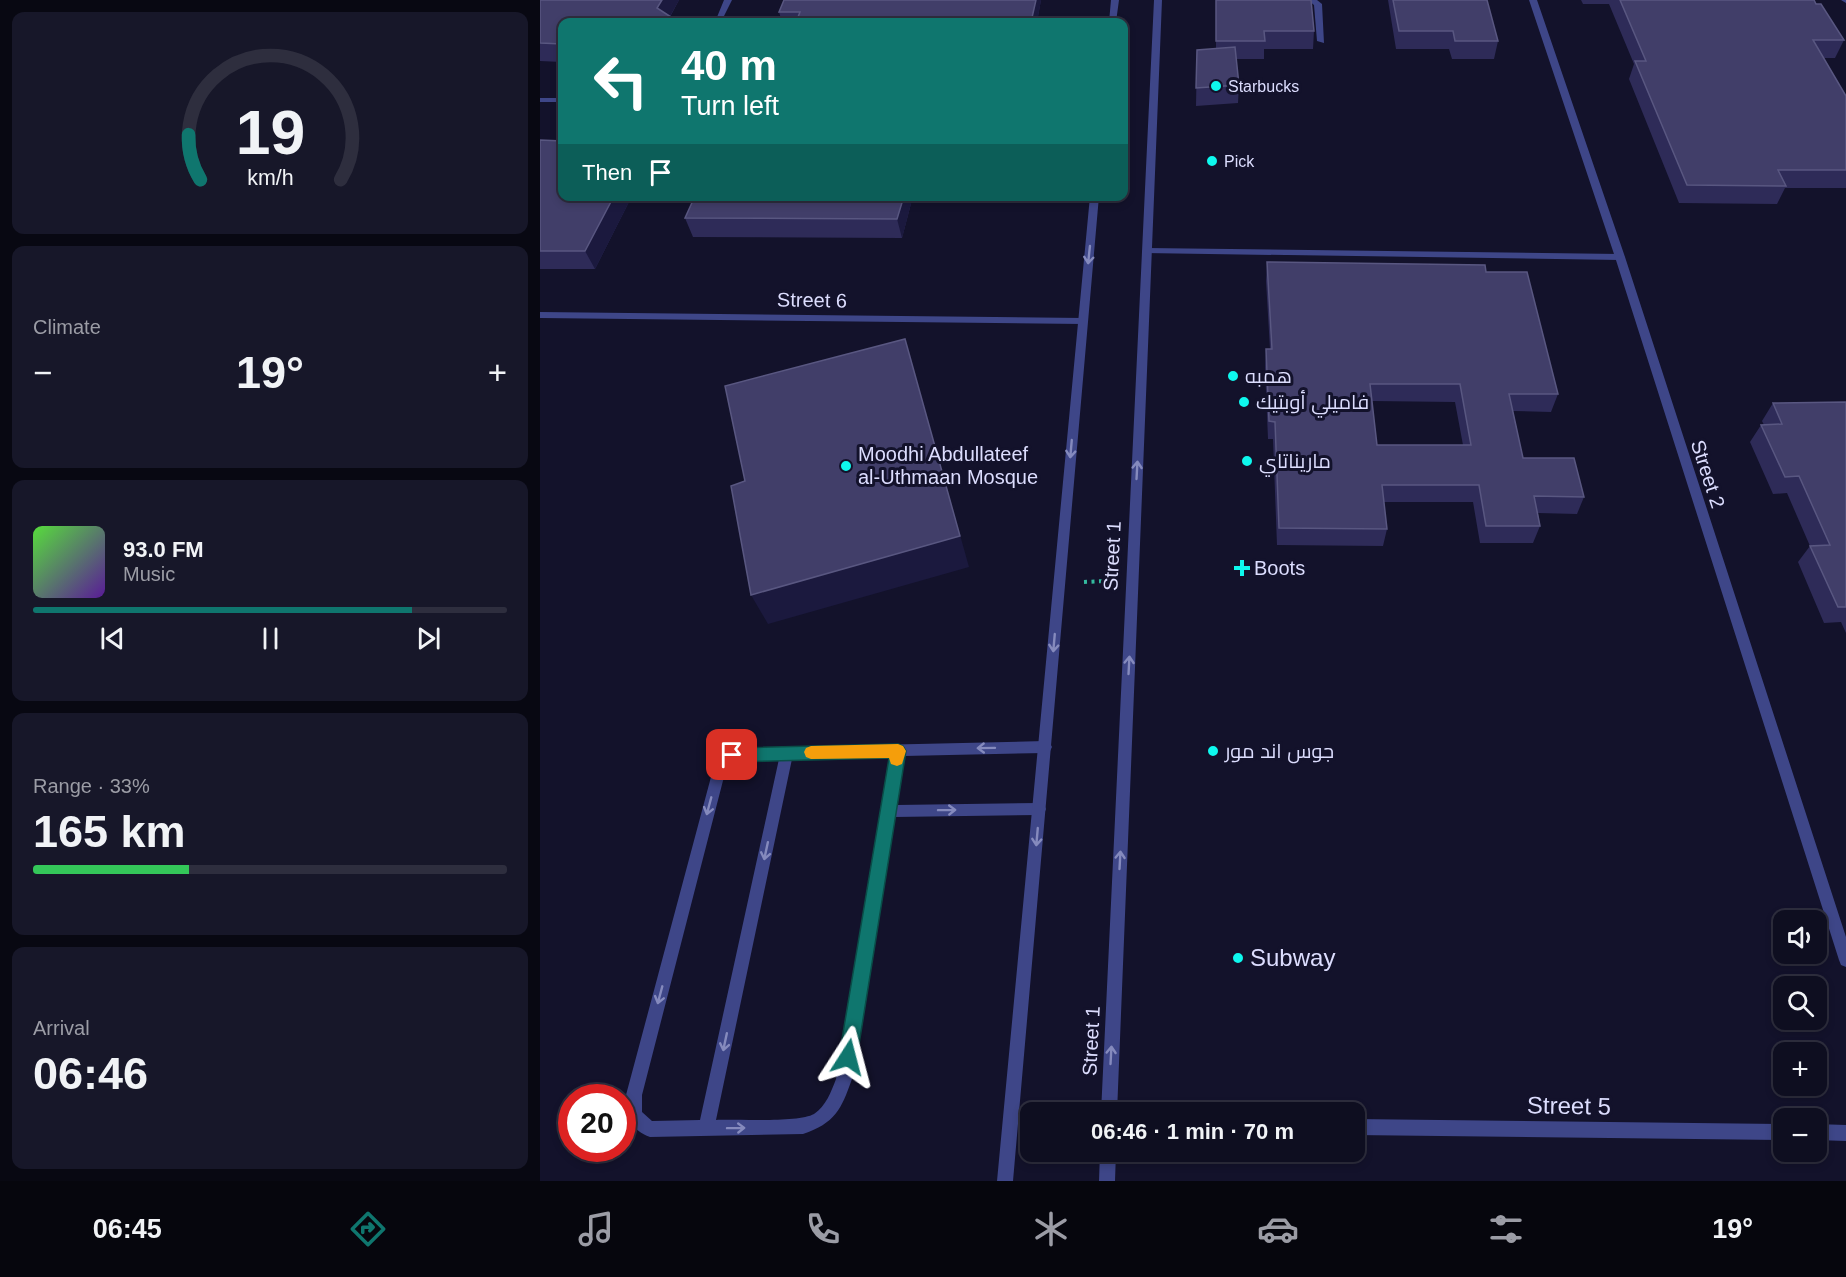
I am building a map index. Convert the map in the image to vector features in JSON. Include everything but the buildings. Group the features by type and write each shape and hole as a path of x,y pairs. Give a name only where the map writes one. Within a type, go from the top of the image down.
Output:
{"street":[{"path":"720,18 728,0"},
{"path":"1113,18 1115,0"},
{"name":"Street 1","path":"1109,1102 1158,0"},
{"path":"1312,0 1318,4 1321,41"},
{"name":"Street 2","path":"1533,0 1620,256 1846,960"},
{"path":"540,100 558,100"},
{"path":"1005,1181 1095,201"},
{"path":"1147,251 1620,256"},
{"name":"Street 6","path":"540,315 1083,321"},
{"path":"898,751 844,1079 828,1115 818,1122 803,1126 650,1129 637,1122 633,1113 634,1095 720,766 732,755 1045,747"},
{"path":"706,1128 788,753"},
{"path":"888,811 1039,808"},
{"name":"Street 5","path":"1365,1127 1773,1132"},
{"path":"1827,1132 1846,1133"},
{"path":"1107,1181 1108,1162"}],"path":[{"path":"1059,582 1132,580"}],"slow traffic":[{"path":"811,752 898,751 897,759"}],"place":[{"name":"Starbucks","path":"1216,86"},
{"name":"Pick","path":"1212,161"},
{"name":"همبه","path":"1233,376"},
{"name":"فاميلي أوبتيك","path":"1244,402"},
{"name":"ماريناتاي","path":"1247,461"},
{"name":"Moodhi Abdullateef al-Uthmaan Mosque","path":"846,466"},
{"name":"Boots","path":"1242,568"},
{"name":"جوس اند مور","path":"1213,751"},
{"name":"Subway","path":"1238,958"}],"route":[{"path":"732,755 898,751 848,1057"}]}
